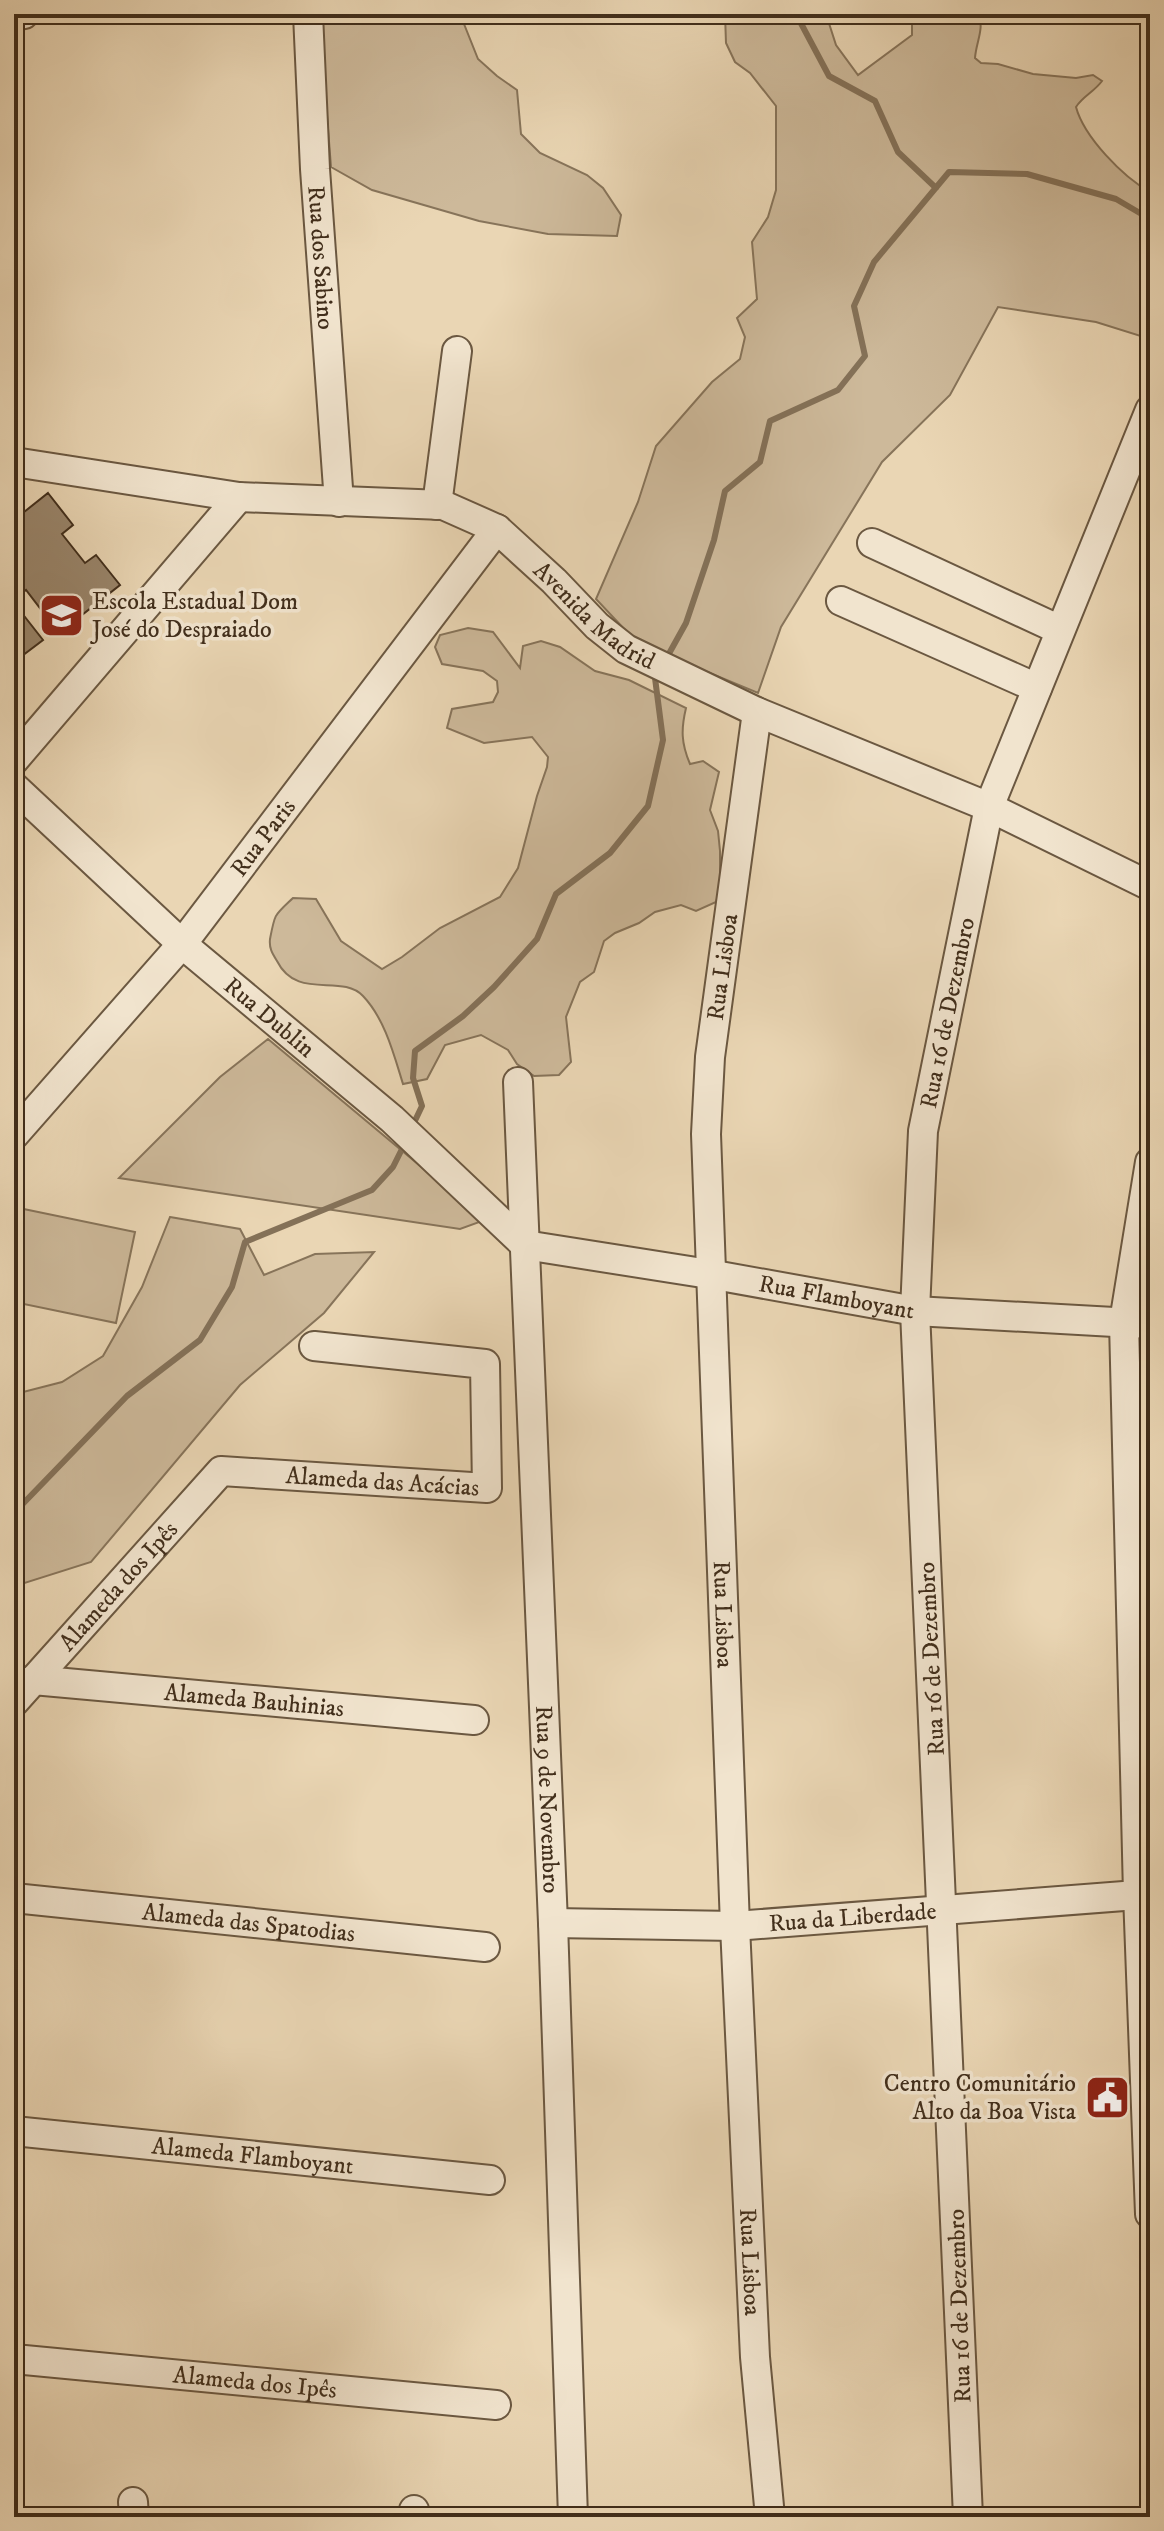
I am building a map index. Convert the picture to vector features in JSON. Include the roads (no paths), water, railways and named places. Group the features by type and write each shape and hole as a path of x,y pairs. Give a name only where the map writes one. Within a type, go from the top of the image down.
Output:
{"street":[{"path":"14,16 24,14"},
{"name":"Rua dos Sabino","path":"308,14 316,185 339,502"},
{"path":"437,505 457,351"},
{"name":"Rua 16 de Dezembro","path":"968,2517 915,1311 923,1131 989,807 1150,410"},
{"name":"Avenida Madrid","path":"14,462 239,497 443,505 497,529 597,626 626,649 757,712 989,807 1150,886"},
{"path":"14,760 239,497"},
{"name":"Rua Paris","path":"14,1135 182,944 497,529"},
{"path":"872,543 1060,630"},
{"path":"841,601 1037,688"},
{"name":"Rua Lisboa","path":"757,712 710,1057 706,1134 735,1926 755,2357 770,2517"},
{"name":"Rua Dublin","path":"14,787 182,944 392,1119 525,1245"},
{"name":"Rua 9 de Novembro","path":"518,1082 553,1923 573,2517"},
{"path":"1150,1162 1137,1323 1150,2214"},
{"name":"Rua Flamboyant","path":"525,1245 915,1311 1137,1323"},
{"name":"Alameda das Acácias","path":"221,1471 487,1488 485,1364 314,1346"},
{"name":"Alameda dos Ipês","path":"14,1702 221,1471"},
{"name":"Alameda Bauhinias","path":"33,1680 474,1720"},
{"name":"Rua da Liberdade","path":"553,1923 735,1926 1144,1894"},
{"name":"Alameda das Spatodias","path":"14,1898 485,1947"},
{"name":"Alameda Flamboyant","path":"14,2131 490,2180"},
{"name":"Alameda dos Ipês","path":"14,2359 496,2405"}],"waterway":[{"path":"796,14 829,76 875,101 898,152 936,188"},
{"path":"666,659 686,623 714,540 725,491 760,462 770,421 838,390 865,356 854,306 874,262 949,172 1027,174 1116,199 1150,219"},
{"path":"412,1127 422,1106 413,1078 415,1051 463,1016 494,987 537,939 556,894 610,853 648,806 663,740 655,678 658,672"},
{"path":"14,1513 127,1396 200,1340 232,1287 245,1242 372,1190 393,1167 406,1141"}],"place":[{"name":"Escola Estadual Dom José do Despraiado","path":"61,615"},
{"name":"Centro Comunitário Alto da Boa Vista","path":"1107,2097"}]}
